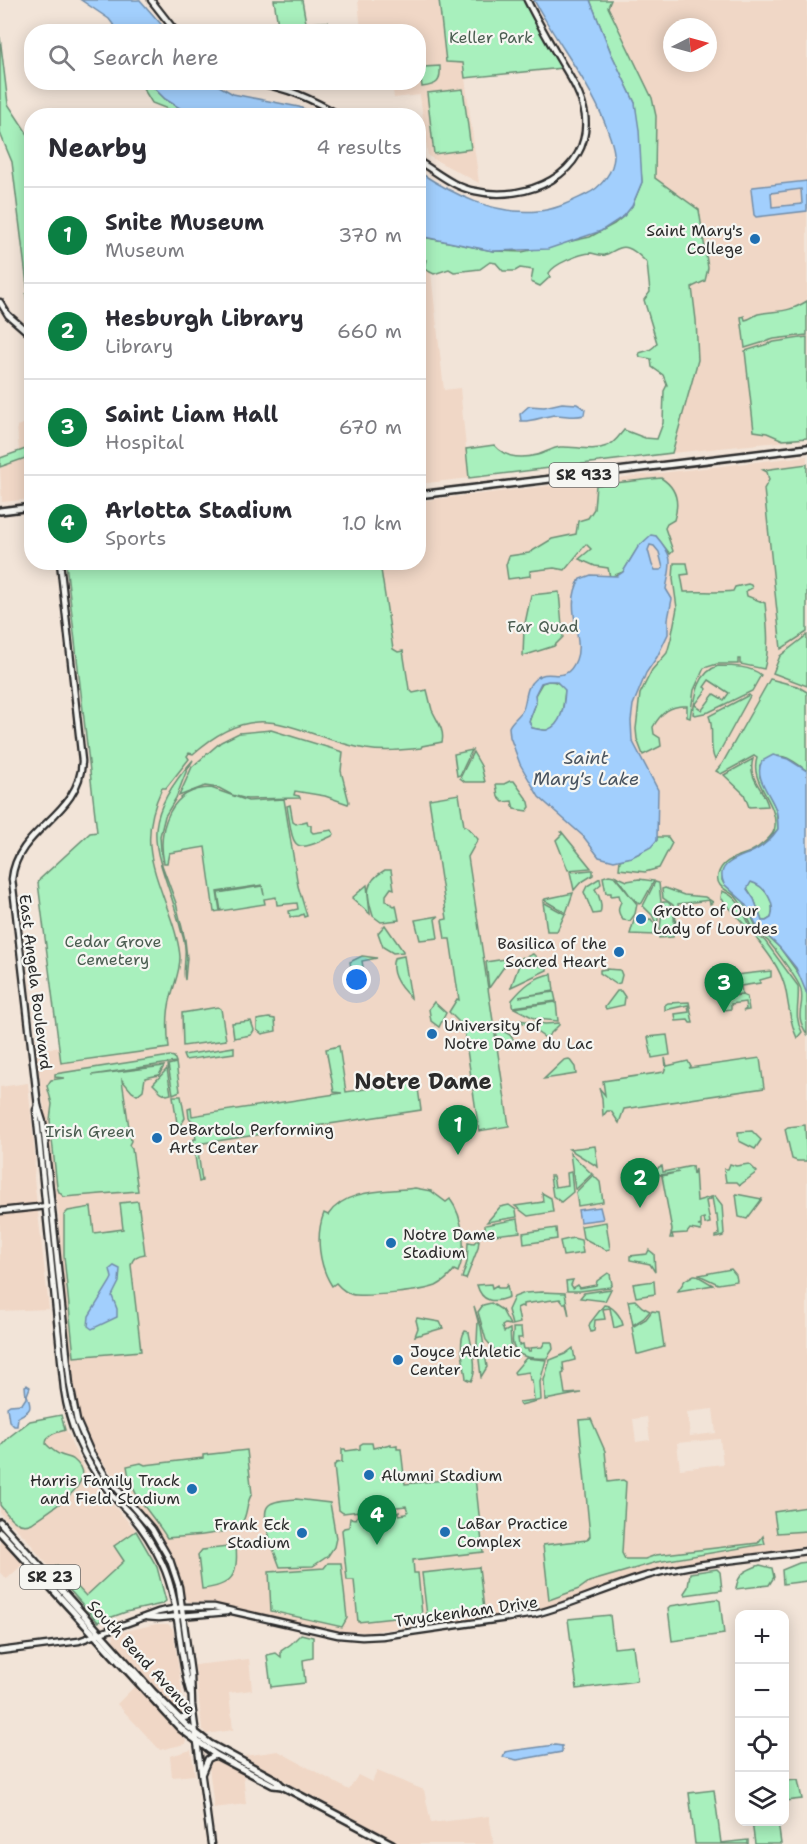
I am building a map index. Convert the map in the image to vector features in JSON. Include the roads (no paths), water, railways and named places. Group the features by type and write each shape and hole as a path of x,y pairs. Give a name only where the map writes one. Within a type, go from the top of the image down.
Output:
{"main road":[{"path":"150,0 170,24"},
{"path":"426,166 462,187 476,192 502,194 543,186 564,171 573,160 584,133 583,107 573,82 527,0"},
{"path":"291,90 327,108"},
{"path":"0,302 3,309 24,329"},
{"name":"SR 933","path":"426,494 807,448"},
{"path":"0,511 24,508"},
{"name":"East Angela Boulevard","path":"61,570 82,761 81,773 77,787 68,802 21,850 15,862 12,879 38,1106 43,1122 70,1385 77,1421 98,1466 148,1523 161,1542 177,1579 183,1607 191,1675 191,1698"},
{"name":"East Angela Boulevard","path":"38,1106 36,1110 64,1389 72,1425 83,1452 100,1479 140,1526 153,1545 168,1577 185,1677 191,1698"},
{"path":"0,1211 52,1205"},
{"name":"South Bend Avenue","path":"0,1522 100,1633 196,1734 276,1780 282,1786 392,1844"},
{"name":"South Bend Avenue","path":"0,1532 156,1703 197,1743 273,1785 282,1786"},
{"name":"Twyckenham Drive","path":"0,1651 67,1643 94,1636 158,1611 183,1607 214,1607 338,1635 382,1636 557,1609 628,1582 688,1566 807,1551"},
{"name":"Twyckenham Drive","path":"144,1617 159,1618 230,1612"},
{"path":"191,1698 211,1844"},
{"path":"180,1719 187,1717 192,1708"},
{"path":"201,1775 208,1759 216,1755"}],"water":[{"path":"81,0 140,0 161,24 113,24"},
{"path":"534,0 590,0 611,53 635,103 642,182 632,206 624,216 601,231 548,249 493,251 426,237 426,176 475,202 506,210 522,211 544,210 568,203 591,192 606,178 614,160 612,141 598,107"},
{"path":"156,90 226,90 233,94 302,108 180,108"},
{"path":"807,181 807,211 756,217 751,189","holes":["801,189 802,204 772,207 771,193"]},
{"path":"562,403 577,404 585,409 584,415 555,415 521,421 520,414 529,406 544,407"},
{"name":"Saint Mary's Lake","path":"651,535 656,536 669,555 670,561 666,589 672,599 668,634 646,673 633,705 631,721 632,740 658,790 657,840 651,847 632,857 614,861 599,857 583,836 539,797 520,764 510,737 509,727 523,709 528,689 535,679 546,674 567,673 576,660 578,642 573,601 580,579 591,575 617,576 623,572 638,547","holes":["650,545 659,552 663,568 661,570 655,570 652,565 648,550","556,681 565,690 562,713 552,727 545,730 532,728 529,721 536,703 535,695 541,683"]},
{"path":"773,755 788,759 807,771 807,994 796,968 780,948 760,931 744,902 724,884 722,877 723,871 730,862 761,847 778,829 778,817 774,804 761,780 762,761","holes":["751,882 765,891 771,902 771,918 766,921 762,921 754,899 747,889"]},
{"path":"600,1207 603,1219 580,1222 578,1210"},
{"path":"114,1266 120,1269 119,1282 112,1296 117,1309 117,1317 92,1329 88,1326 89,1316 112,1278 110,1269"},
{"path":"25,1386 30,1387 27,1395 30,1408 18,1417 17,1426 14,1426 9,1421 7,1407 22,1404 26,1398"},
{"path":"562,1746 562,1752 517,1760 503,1757 505,1752"}],"place":[{"name":"Saint Mary's College","path":"755,239"},
{"name":"Grotto of Our Lady of Lourdes","path":"641,919"},
{"name":"Basilica of the Sacred Heart","path":"619,952"},
{"name":"Saint Liam Hall","path":"724,1013"},
{"name":"University of Notre Dame du Lac","path":"432,1034"},
{"name":"DeBartolo Performing Arts Center","path":"157,1138"},
{"name":"Snite Museum","path":"458,1155"},
{"name":"Hesburgh Library","path":"640,1208"},
{"name":"Notre Dame Stadium","path":"391,1243"},
{"name":"Joyce Athletic Center","path":"398,1360"},
{"name":"Alumni Stadium","path":"369,1475"},
{"name":"Harris Family Track and Field Stadium","path":"192,1489"},
{"name":"LaBar Practice Complex","path":"445,1532"},
{"name":"Frank Eck Stadium","path":"302,1533"},
{"name":"Arlotta Stadium","path":"377,1545"}],"district":[{"name":"Notre Dame","path":"423,1081"}],"park label":[{"name":"Keller Park","path":"491,37"},
{"name":"Far Quad","path":"543,626"},
{"name":"Cedar Grove Cemetery","path":"113,950"},
{"name":"Irish Green","path":"90,1131"}]}
